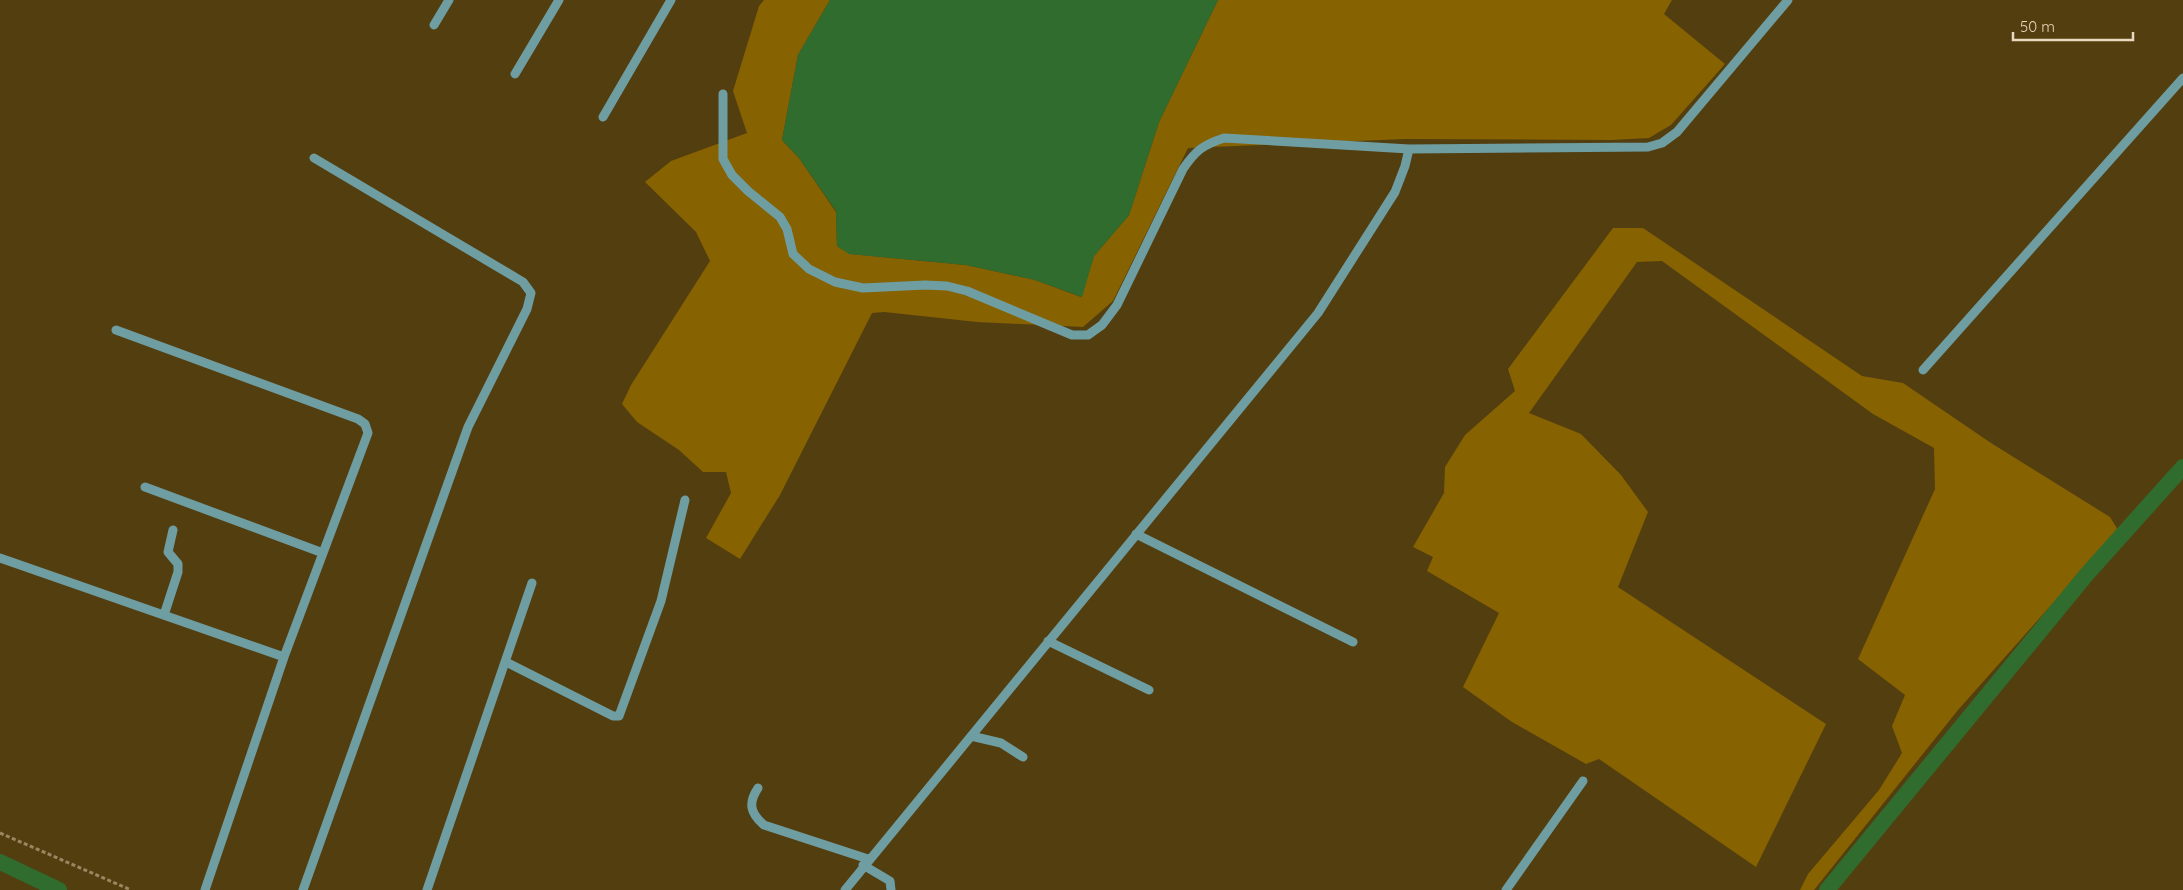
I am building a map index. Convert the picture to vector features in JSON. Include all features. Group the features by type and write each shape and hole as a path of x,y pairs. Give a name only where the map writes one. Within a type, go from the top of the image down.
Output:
{"street":[{"path":"434,25 449,0"},
{"path":"515,74 559,0"},
{"path":"603,117 671,0"},
{"path":"724,94 723,159 732,176 780,217 787,230 793,254 809,269 835,282 863,288 925,285 947,286 967,291 1072,335 1088,334 1102,325 1117,305 1183,169 1204,145 1224,138 1409,149 1648,147 1662,143 1677,132 1788,0"},
{"path":"1923,370 2183,78"},
{"path":"845,890 868,865 1048,641 1318,313 1395,192 1409,149"},
{"path":"303,890 468,427 527,309 531,293 523,282 314,158"},
{"path":"116,330 349,415 365,424 368,433 284,658 205,890"},
{"path":"144,487 323,553"},
{"path":"506,662 612,716 619,716 661,601 685,500"},
{"path":"164,615 178,572 178,564 168,552 173,530"},
{"path":"1136,534 1353,642"},
{"path":"0,558 284,658"},
{"path":"427,890 532,583"},
{"path":"1048,641 1149,690"},
{"path":"971,736 1001,743 1022,757"},
{"path":"1506,890 1583,781"},
{"path":"758,788 752,798 751,808 755,817 764,825 868,865 890,881 891,890"}],"path":[{"path":"0,833 131,890"}],"shaded area":[{"path":"764,0 830,0 798,55 782,140 799,158 836,212 837,246 850,254 966,265 1035,280 1081,297 1094,256 1129,215 1159,122 1218,0 1672,0 1664,14 1725,64 1671,125 1649,138 1612,140 1405,139 1188,148 1113,301 1083,327 977,322 884,312 872,313 780,495 740,559 706,538 731,493 726,472 703,472 679,450 637,422 622,404 631,385 710,261 696,232 645,182 671,161 747,133 733,91 759,6"},
{"path":"830,0 1218,0 1159,122 1129,215 1094,256 1082,297 1035,280 966,265 849,254 837,246 836,211 799,158 782,140 798,55"},
{"path":"1613,228 1643,228 1862,376 1903,383 1991,443 2110,517 2118,530 1958,710 1814,890 1800,890 1808,874 1879,790 1902,753 1892,726 1905,695 1858,659 1935,489 1934,448 1873,414 1662,261 1637,262 1529,413 1581,434 1621,475 1648,512 1618,587 1826,724 1756,867 1599,759 1586,764 1512,722 1463,687 1499,613 1427,571 1433,557 1413,547 1444,493 1445,467 1465,435 1515,391 1508,369"}],"waterway":[{"path":"1827,890 2087,574 2183,467"},
{"path":"0,862 59,890"}]}
